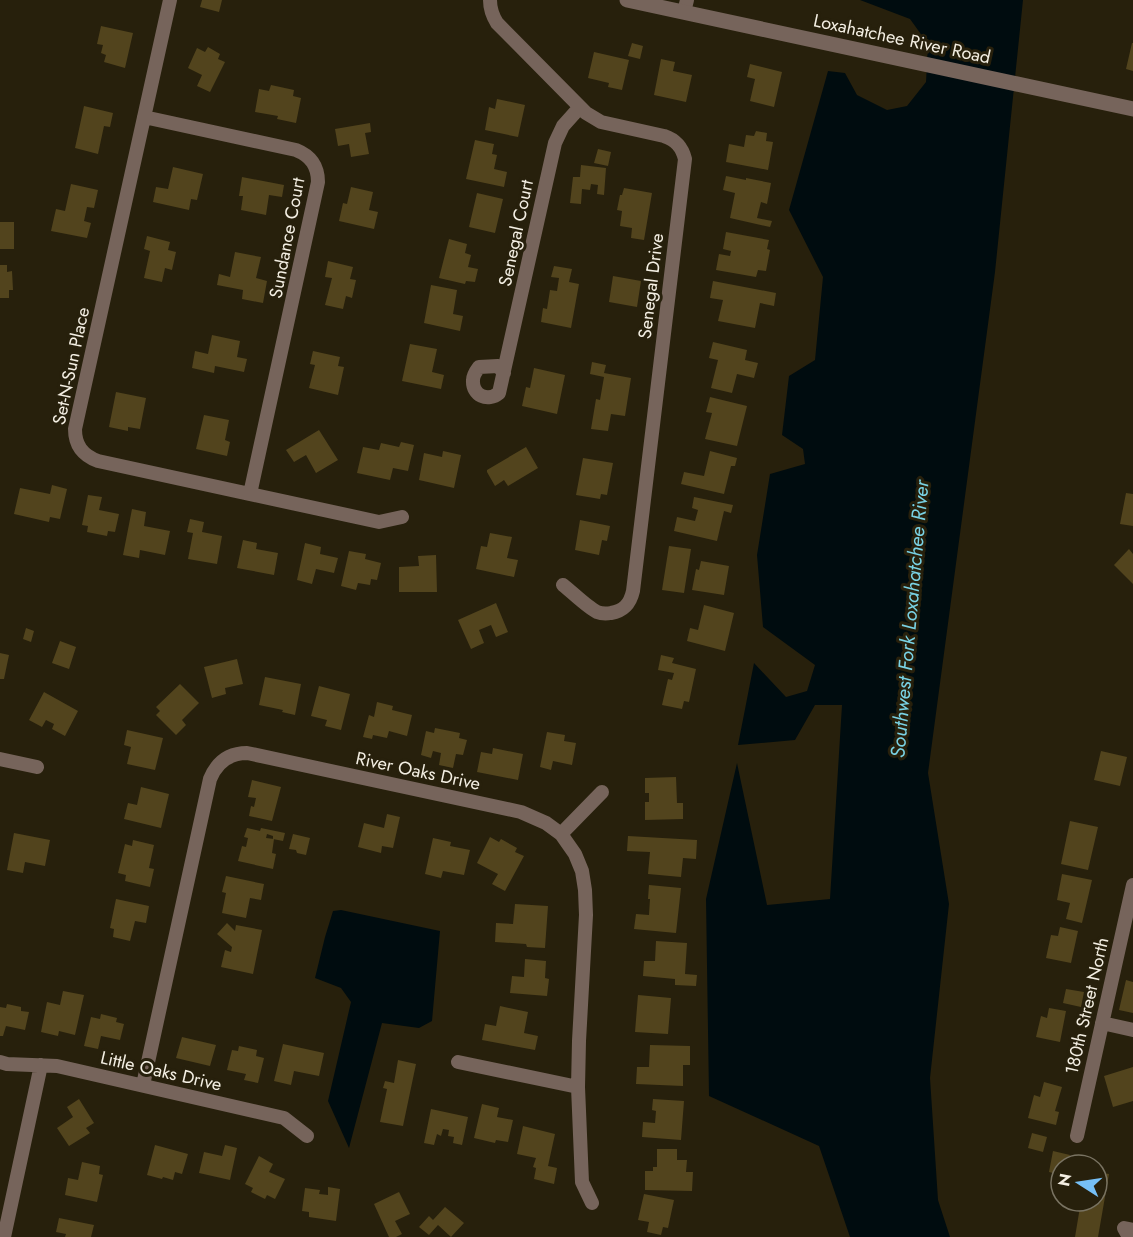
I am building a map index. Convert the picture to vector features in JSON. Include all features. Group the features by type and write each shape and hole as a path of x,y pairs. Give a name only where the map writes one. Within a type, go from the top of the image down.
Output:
{"street":[{"name":"Set-N-Sun Place","path":"170,0 75,429 78,446 83,453 98,461 379,522 402,517"},
{"name":"Senegal Drive","path":"490,0 490,9 497,23 586,113 601,122 672,139 683,151 685,159 631,599 620,611 604,614 597,612 563,585"},
{"name":"Loxahatchee River Road","path":"627,0 686,6 898,59 1133,109"},
{"name":"Senegal Court","path":"504,373 555,142 563,126 580,107"},
{"name":"Sundance Court","path":"144,117 296,150 310,158 318,174 250,494"},
{"name":"River Oaks Drive","path":"143,1085 210,779 218,764 224,759 239,753 247,753 521,812 538,818 561,834 579,862 585,890 586,915 578,1087 582,1182 592,1203"},
{"path":"0,759 37,767"},
{"path":"561,834 602,792"},
{"name":"180th Street North","path":"1077,1136 1133,885"},
{"path":"1102,1023 1133,1030"},
{"name":"Little Oaks Drive","path":"0,1062 57,1066 284,1118 308,1136"},
{"path":"458,1062 578,1087"},
{"path":"4,1237 41,1065"},
{"path":"1129,1237 1124,1228 1133,1230"}],"water":[{"name":"Southwest Fork Loxahatchee River","path":"860,0 1023,0 995,272 928,773 949,904 930,1078 938,1200 950,1237 850,1237 819,1146 709,1096 706,899 737,763 767,905 830,899 842,705 815,705 795,740 738,745 754,663 786,697 807,691 815,665 763,627 757,555 770,474 805,464 803,449 782,435 789,376 815,360 823,277 789,210 828,71 845,73 857,95 887,110 907,106 926,82 928,44 910,19"},
{"path":"341,910 440,931 432,1021 419,1028 382,1023 349,1148 328,1101 351,1002 341,988 315,978 333,911"}],"building":[{"path":"202,0 222,0 219,12 200,7"},
{"path":"101,26 133,33 125,68 104,62 106,55 101,53 103,45 97,44"},
{"path":"632,43 643,46 640,59 628,56"},
{"path":"1133,43 1133,71 1126,69"},
{"path":"208,47 220,54 218,59 225,62 210,92 197,86 202,75 188,68 197,48 205,52"},
{"path":"594,52 629,60 622,90 608,87 609,83 588,78"},
{"path":"661,59 675,62 673,71 692,75 686,102 654,95"},
{"path":"750,64 782,72 774,107 750,101 755,79 747,77"},
{"path":"271,85 294,90 293,96 301,98 296,123 277,119 278,116 255,112 259,89 269,91"},
{"path":"497,99 525,105 518,137 485,130 489,107 495,109"},
{"path":"84,106 113,113 110,127 104,126 98,154 75,148"},
{"path":"370,123 371,132 365,133 369,154 351,157 349,144 338,146 335,129"},
{"path":"756,131 767,133 766,141 773,142 768,170 726,162 729,144 744,147 746,135 754,136"},
{"path":"475,140 494,144 492,154 497,155 494,169 507,172 504,187 466,179"},
{"path":"598,149 611,152 608,166 594,163"},
{"path":"581,165 606,168 604,195 597,194 598,185 591,184 590,190 582,189 581,204 570,203 573,177 580,177"},
{"path":"173,167 203,174 197,200 191,199 189,210 153,202 156,187 168,189"},
{"path":"726,176 771,183 767,204 761,202 757,218 772,221 770,227 730,218 735,193 723,190"},
{"path":"242,177 284,185 282,197 269,195 266,215 241,210 243,196 239,196"},
{"path":"71,184 98,190 94,208 87,207 84,221 91,223 87,238 51,231 56,209 65,211"},
{"path":"351,187 373,192 369,210 378,212 374,229 339,221 343,203 347,204"},
{"path":"624,188 652,193 644,240 631,238 632,228 620,226 622,211 617,210"},
{"path":"477,193 503,199 495,233 469,227"},
{"path":"0,222 14,222 14,249 0,249"},
{"path":"726,232 769,240 767,249 770,250 766,271 758,270 756,277 716,270 719,254 730,256 731,251 723,249"},
{"path":"147,236 170,242 168,250 176,252 172,270 165,268 162,282 144,278 150,251 144,249"},
{"path":"449,239 467,244 465,253 471,255 468,267 478,269 475,282 466,281 465,284 439,278"},
{"path":"235,252 261,257 256,278 267,281 263,303 242,299 243,290 217,285 219,274 230,277"},
{"path":"328,261 353,267 350,279 356,280 352,298 346,296 343,309 325,305 332,278 325,277"},
{"path":"0,265 7,265 7,272 12,271 13,290 9,290 9,298 0,298"},
{"path":"554,266 572,269 569,282 579,284 571,328 541,322 543,308 547,309 550,290 557,291 559,278 551,277"},
{"path":"613,276 641,281 637,307 609,302"},
{"path":"713,281 776,293 774,306 760,303 755,328 718,321 723,300 710,298"},
{"path":"431,285 457,290 453,314 463,316 460,331 424,323"},
{"path":"212,335 240,341 237,357 247,359 244,372 215,366 214,373 192,368 195,351 208,354"},
{"path":"713,342 747,350 745,360 758,363 754,378 737,374 732,393 711,388 718,360 709,358"},
{"path":"410,344 437,349 432,372 444,375 441,389 402,381"},
{"path":"313,351 340,357 338,366 344,367 338,395 309,388 315,365 310,364"},
{"path":"592,362 606,365 604,373 631,378 625,416 611,414 608,431 591,429 596,399 600,400 604,377 590,374"},
{"path":"534,368 565,375 557,414 522,406 526,387 530,388"},
{"path":"116,392 146,398 140,429 128,427 128,431 109,427"},
{"path":"710,397 747,406 737,446 705,439 712,413 706,412"},
{"path":"204,415 229,420 225,440 230,442 227,456 196,449"},
{"path":"319,430 338,460 316,473 306,455 294,462 286,450"},
{"path":"401,442 414,445 408,471 393,468 390,480 357,473 363,447 379,450 381,443 399,447"},
{"path":"526,447 538,468 508,486 504,480 495,486 487,470"},
{"path":"443,451 461,455 454,488 419,480 424,453 442,457"},
{"path":"710,451 737,458 735,466 731,466 724,494 681,484 684,472 704,476"},
{"path":"583,458 613,463 607,495 601,494 600,499 576,495"},
{"path":"52,485 67,489 60,519 50,517 49,522 14,514 20,488 50,494"},
{"path":"1126,493 1133,494 1133,526 1120,524"},
{"path":"88,495 102,497 99,510 119,514 115,532 108,531 107,536 87,532 88,526 82,525"},
{"path":"694,497 733,505 731,513 724,511 717,541 674,531 677,517 695,521 698,510 692,508"},
{"path":"132,509 146,512 144,526 170,531 165,555 140,550 139,558 123,555"},
{"path":"190,519 204,522 202,532 222,536 217,564 188,559 193,533 187,532"},
{"path":"580,520 610,526 607,541 602,540 599,555 575,550"},
{"path":"490,533 512,537 507,558 518,560 514,577 476,569 481,546 487,547"},
{"path":"243,540 257,543 256,549 278,553 274,575 237,568"},
{"path":"305,543 321,547 320,554 338,558 334,573 316,569 312,584 297,580"},
{"path":"669,546 691,549 684,593 662,590"},
{"path":"1129,549 1133,554 1133,584 1114,565"},
{"path":"349,551 366,554 365,559 381,563 377,580 371,579 370,585 358,583 356,590 341,586"},
{"path":"436,555 437,592 399,592 399,567 419,566 418,556"},
{"path":"701,561 729,566 724,595 692,590 696,569 699,570"},
{"path":"496,603 508,632 496,637 491,625 479,630 484,643 471,649 458,620"},
{"path":"704,605 734,613 725,651 687,641 690,628 698,630"},
{"path":"26,628 34,631 31,642 23,639"},
{"path":"60,641 76,647 69,669 52,663"},
{"path":"0,653 9,655 4,679 0,679"},
{"path":"661,655 674,658 672,663 696,669 689,702 684,701 682,709 662,705 668,679 672,680 674,673 658,670"},
{"path":"237,659 243,684 225,688 226,694 212,698 204,667"},
{"path":"265,677 301,684 295,715 259,705"},
{"path":"180,684 199,703 182,720 186,725 176,735 156,715 160,711 156,707"},
{"path":"319,686 350,694 341,730 325,726 327,720 311,716"},
{"path":"44,692 78,711 65,736 52,729 54,724 46,720 42,727 29,720"},
{"path":"377,702 393,706 392,710 412,715 407,736 389,731 387,738 373,735 372,739 363,737 369,715 374,717"},
{"path":"435,728 460,733 459,738 467,740 463,755 456,754 453,768 439,765 441,753 433,751 431,758 421,755 426,731 434,733"},
{"path":"127,730 163,738 155,770 127,764 131,747 124,745"},
{"path":"547,732 565,735 564,741 576,743 572,765 553,761 551,770 540,767"},
{"path":"493,748 523,754 518,780 477,772 481,752 492,754"},
{"path":"1101,751 1127,757 1120,786 1094,780"},
{"path":"676,777 677,803 683,803 683,819 645,820 645,802 649,802 649,793 645,793 645,778"},
{"path":"252,780 281,787 272,821 249,816 256,798 248,797"},
{"path":"141,787 169,794 161,828 124,819 128,803 137,805"},
{"path":"387,814 400,817 393,848 382,846 381,853 358,847 364,823 384,828"},
{"path":"1070,821 1098,827 1088,870 1061,864"},
{"path":"247,828 260,831 261,828 285,833 283,841 274,839 272,853 276,854 273,869 238,861 242,846 246,847 248,838 244,837","holes":["267,834 273,836 273,839 266,838"]},
{"path":"14,833 50,840 45,866 25,862 23,873 7,870"},
{"path":"293,834 310,838 306,855 289,849"},
{"path":"628,836 697,840 696,859 683,858 681,877 648,874 650,852 627,851"},
{"path":"490,837 499,842 501,839 517,848 515,852 524,856 505,891 492,884 498,874 477,863"},
{"path":"433,838 451,842 450,846 470,850 464,875 443,871 441,878 425,874"},
{"path":"133,840 154,845 149,868 154,869 150,887 125,881 126,875 118,873 125,844 132,846"},
{"path":"1062,874 1092,880 1082,923 1066,919 1070,903 1057,900"},
{"path":"226,876 264,884 261,900 250,898 246,918 222,913 226,893 222,892"},
{"path":"649,885 681,888 676,933 634,929 636,914 649,915"},
{"path":"116,899 149,906 146,923 135,921 130,941 113,937 114,929 110,928"},
{"path":"515,904 548,906 545,948 495,942 496,923 513,924"},
{"path":"227,923 235,931 236,925 262,930 253,974 221,967 225,950 231,952 232,947 217,934"},
{"path":"1060,927 1078,931 1071,963 1046,958 1051,935 1058,936"},
{"path":"656,941 687,943 685,974 697,975 696,986 675,985 675,979 643,976 644,961 655,961"},
{"path":"525,959 546,961 545,978 549,979 547,996 510,993 512,976 524,977"},
{"path":"1126,980 1133,982 1133,1013 1119,1010"},
{"path":"1066,989 1084,992 1081,1007 1063,1003"},
{"path":"63,991 84,995 75,1035 59,1031 58,1036 41,1032 47,1002 60,1005"},
{"path":"638,995 671,998 668,1034 635,1032"},
{"path":"7,1004 21,1007 21,1011 29,1012 25,1030 6,1026 3,1036 0,1036 0,1007 6,1008"},
{"path":"500,1006 528,1012 524,1033 538,1036 535,1050 482,1040 485,1024 496,1026"},
{"path":"1049,1008 1066,1011 1060,1042 1036,1037 1041,1016 1047,1018"},
{"path":"101,1014 117,1018 116,1022 124,1024 120,1040 101,1036 98,1049 84,1046 91,1017 100,1019"},
{"path":"182,1037 216,1045 210,1066 176,1058"},
{"path":"283,1044 324,1053 319,1076 294,1071 291,1085 274,1081"},
{"path":"650,1045 690,1046 690,1065 683,1065 683,1086 636,1084 637,1067 649,1067"},
{"path":"239,1046 257,1050 256,1056 264,1058 258,1083 244,1080 246,1074 227,1070 232,1050 238,1051"},
{"path":"398,1060 416,1064 403,1126 380,1122 387,1089 383,1088 385,1081 394,1083"},
{"path":"1133,1067 1133,1101 1113,1107 1104,1076"},
{"path":"1044,1082 1062,1087 1055,1111 1059,1112 1056,1125 1028,1118 1034,1095 1040,1097"},
{"path":"79,1099 94,1123 86,1128 90,1133 69,1146 57,1128 73,1117 67,1107"},
{"path":"653,1099 684,1101 681,1140 642,1137 643,1122 655,1123 656,1111 652,1110"},
{"path":"482,1104 499,1108 497,1117 513,1120 508,1142 496,1140 495,1143 474,1138"},
{"path":"431,1109 468,1117 462,1145 453,1143 454,1137 448,1136 449,1130 443,1129 441,1136 437,1134 434,1145 424,1143"},
{"path":"523,1126 555,1134 548,1166 557,1168 554,1184 534,1179 536,1168 533,1167 536,1158 517,1154"},
{"path":"1032,1133 1047,1137 1043,1152 1028,1148"},
{"path":"155,1145 188,1154 182,1174 175,1172 173,1180 147,1175"},
{"path":"225,1145 237,1148 230,1180 199,1173 204,1152 222,1156"},
{"path":"657,1149 677,1149 677,1160 687,1160 686,1172 693,1172 692,1191 645,1190 645,1171 653,1171 653,1167 657,1167"},
{"path":"259,1156 273,1164 269,1172 285,1179 275,1199 267,1195 265,1199 251,1192 253,1188 245,1184"},
{"path":"82,1162 100,1166 99,1174 103,1175 97,1202 65,1195 68,1178 78,1180"},
{"path":"328,1187 340,1189 336,1221 309,1217 309,1212 302,1211 305,1188 320,1190 319,1194 328,1195"},
{"path":"399,1192 410,1214 395,1221 402,1234 389,1237 374,1204"},
{"path":"644,1194 674,1200 668,1228 663,1227 661,1235 647,1232 649,1222 638,1220"},
{"path":"445,1207 464,1223 451,1237 438,1225 429,1235 419,1227 429,1216 433,1220"},
{"path":"1079,1213 1102,1213 1098,1237 1075,1237"},
{"path":"59,1218 94,1225 91,1237 65,1237 66,1234 56,1232"}]}
